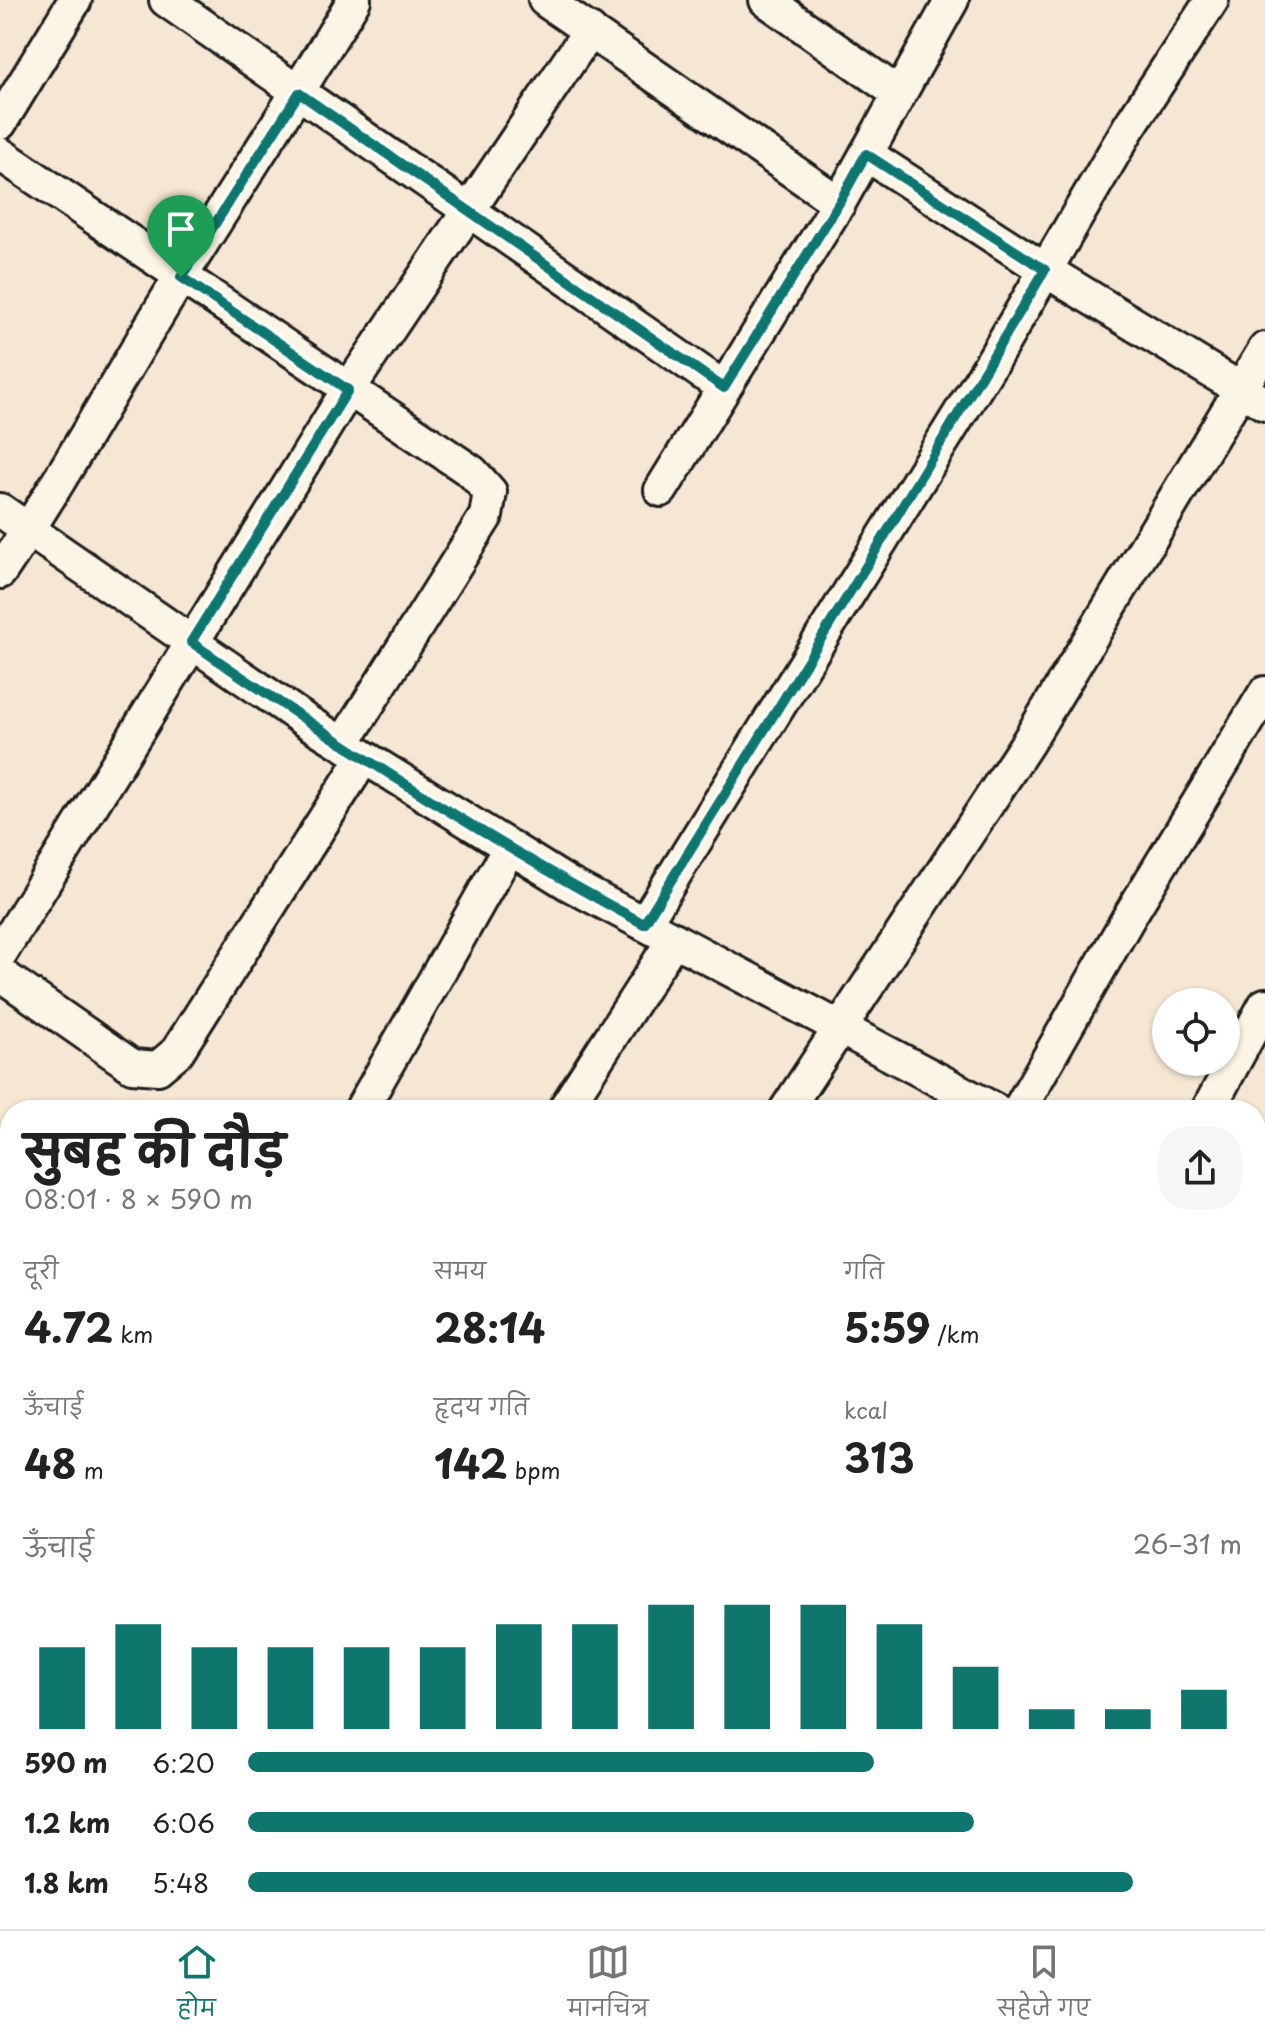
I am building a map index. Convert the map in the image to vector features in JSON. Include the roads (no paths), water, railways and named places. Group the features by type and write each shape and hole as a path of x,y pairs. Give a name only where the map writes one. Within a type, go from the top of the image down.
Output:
{"street":[{"path":"0,123 75,0"},
{"path":"166,0 724,388"},
{"path":"0,572 354,0"},
{"path":"545,0 839,203"},
{"path":"766,0 899,94"},
{"path":"661,490 839,203 952,0"},
{"path":"644,924 937,451 1129,127 1212,0"},
{"path":"0,954 348,390 590,30"},
{"path":"0,154 472,472 490,492 486,516 354,750 177,1052 158,1068 132,1066 0,974"},
{"path":"866,154 1045,270 1252,396"},
{"path":"792,1100 1252,396 1265,349"},
{"path":"0,510 354,750 569,884 976,1100"},
{"path":"1025,1100 1129,917 1265,693"},
{"path":"367,1100 510,847"},
{"path":"570,1100 674,939"},
{"path":"1213,1100 1265,1005"}]}
